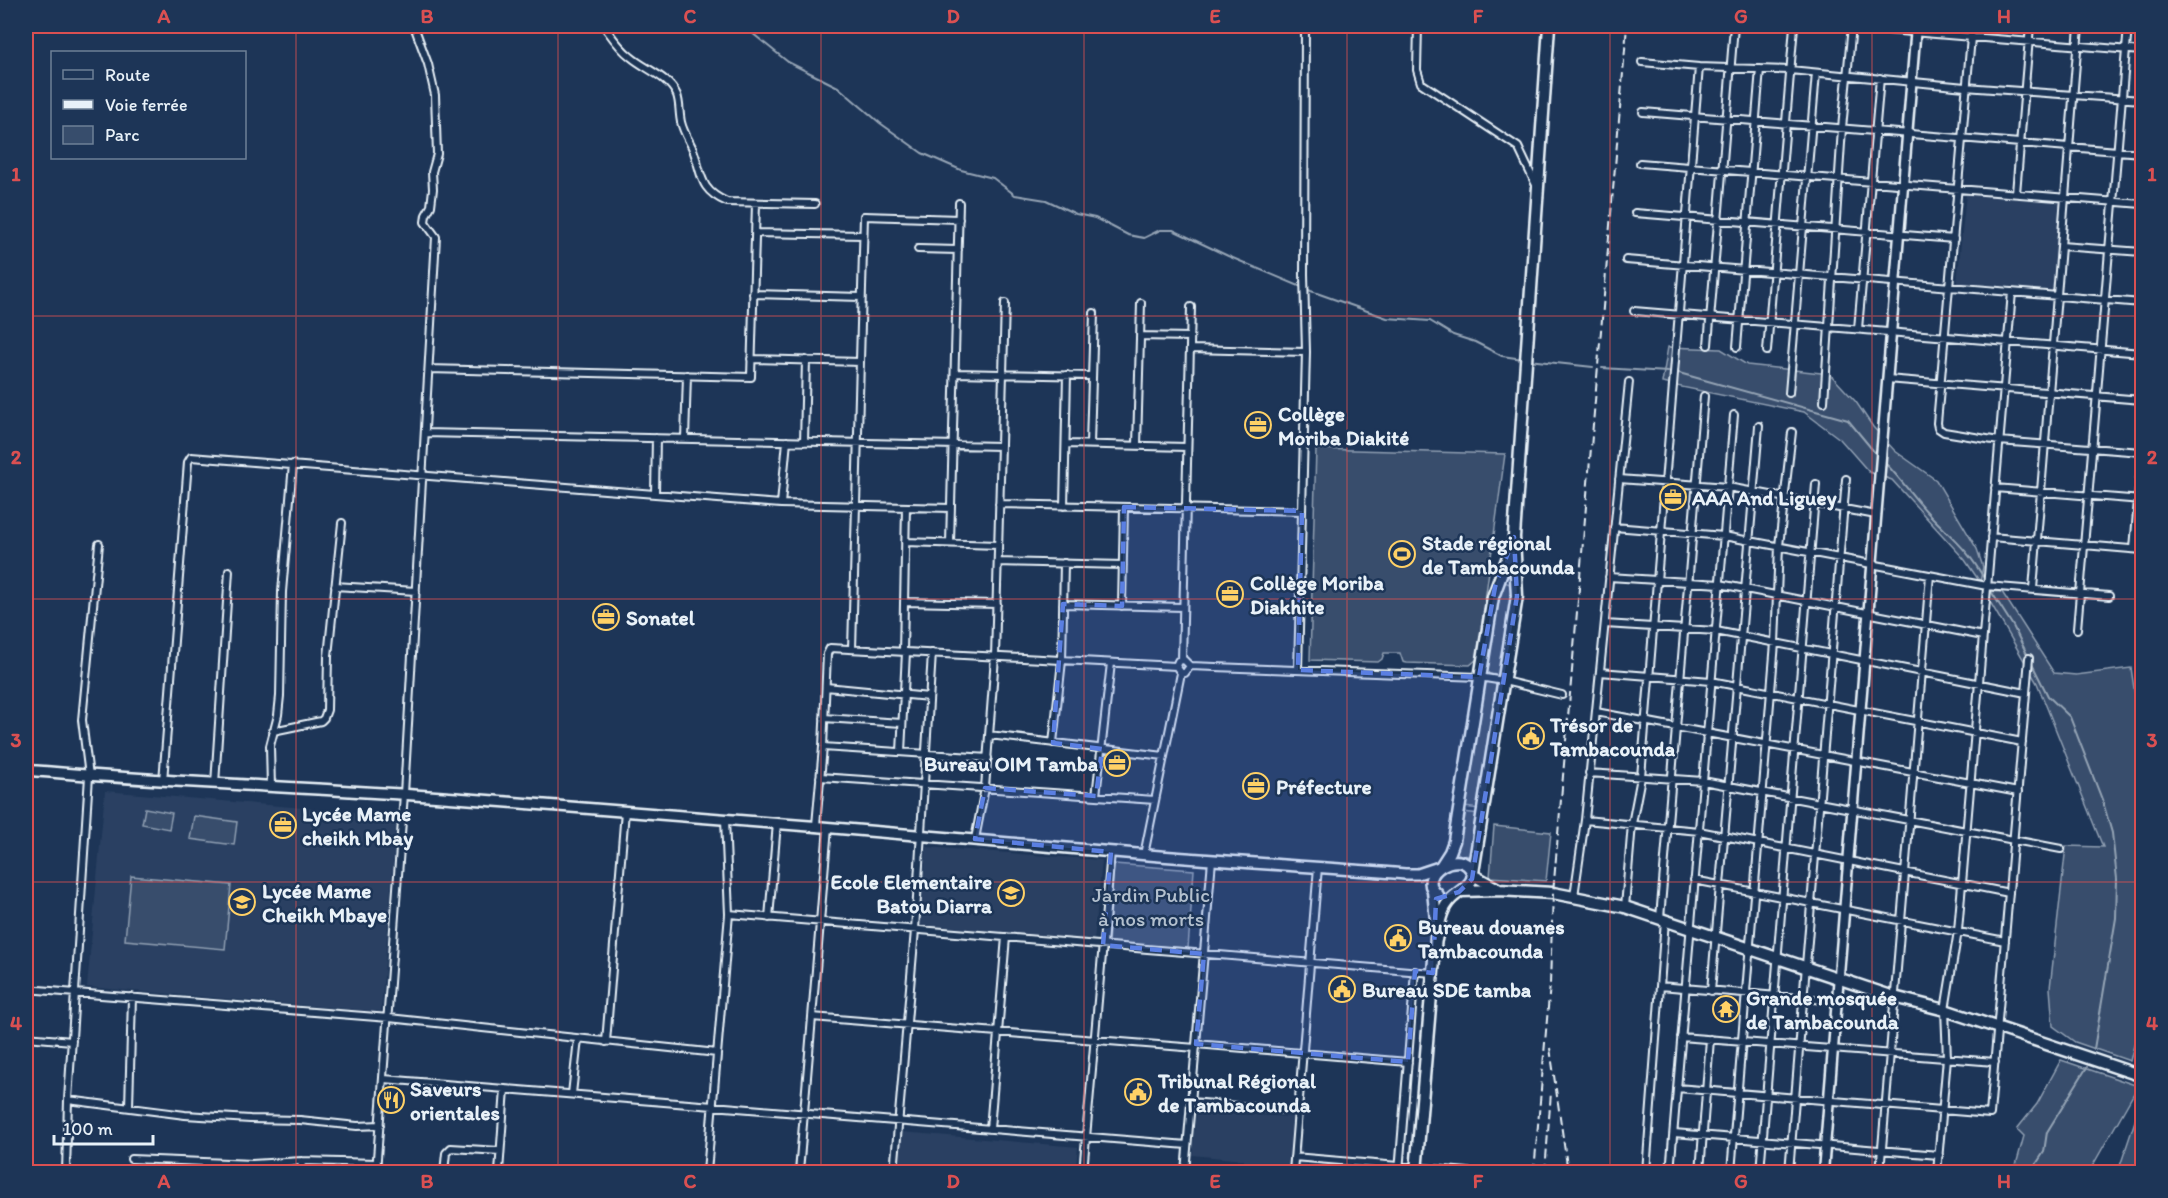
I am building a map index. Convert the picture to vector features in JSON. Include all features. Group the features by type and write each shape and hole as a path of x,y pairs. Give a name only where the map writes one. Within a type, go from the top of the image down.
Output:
{"highway":[{"path":"1436,940 1443,911 1449,901 1471,883 1478,851 1518,590 1514,537 1549,26"},
{"path":"1416,1170 1436,940 1436,910 1430,877 1450,852 1454,840 1492,597 1514,537"},
{"path":"1440,866 1462,861 1470,866 1481,881 1499,890"},
{"path":"1432,889 1442,896 1460,892 1499,890 1574,896 1625,907 1894,997 1945,1010 2142,1076"}],"main road":[{"path":"26,770 162,781 404,794 816,825 1144,855 1405,874 1418,874 1440,866"},
{"path":"1405,874 1417,877 1432,889"}],"street":[{"path":"376,1173 404,794 436,237 425,222 434,189 432,172 437,154 435,95 416,26"},
{"path":"604,26 618,46 630,57 673,88 679,103 682,129 694,154 700,178 716,197 728,202 815,204"},
{"path":"1298,670 1306,352 1304,301 1305,26"},
{"path":"1418,26 1417,70 1421,82 1518,147 1538,187"},
{"path":"1708,345 1734,26"},
{"path":"1767,351 1794,26"},
{"path":"1839,26 1916,29 1971,37 2142,51"},
{"path":"1824,402 1842,128 1852,26"},
{"path":"1972,26 1965,87 1963,138 1938,428 1944,432 1999,441 2142,451 2140,500 2134,549"},
{"path":"2016,194 2030,26"},
{"path":"2033,590 2079,26"},
{"path":"2077,629 2128,26"},
{"path":"1823,1173 1916,29"},
{"path":"1642,63 1790,70 1965,87 2142,100"},
{"path":"1625,907 1632,824 1641,777 1646,722 1699,67"},
{"path":"1737,346 1760,69"},
{"path":"1789,393 1816,73"},
{"path":"1858,329 1880,78"},
{"path":"1643,112 2142,153"},
{"path":"1640,163 2142,204"},
{"path":"429,369 751,377 756,203"},
{"path":"950,543 959,203"},
{"path":"1635,213 1954,240"},
{"path":"852,650 864,216 959,219"},
{"path":"755,233 863,235"},
{"path":"2061,246 2142,252"},
{"path":"918,249 958,250"},
{"path":"1626,261 2142,303"},
{"path":"1937,1173 1947,1058 1945,1010 1958,931 2012,292"},
{"path":"753,294 861,297"},
{"path":"975,839 985,788 995,657 1005,303"},
{"path":"1137,445 1141,303"},
{"path":"816,825 830,648 1176,666 1182,660 1191,307"},
{"path":"1634,311 2142,353"},
{"path":"1090,444 1094,313"},
{"path":"1140,336 1190,337"},
{"path":"1190,349 1306,352"},
{"path":"752,359 860,362"},
{"path":"804,442 806,360"},
{"path":"955,373 1092,376"},
{"path":"685,439 687,375"},
{"path":"1064,506 1067,375"},
{"path":"1887,380 2142,400"},
{"path":"1574,896 1585,820 1629,382"},
{"path":"1646,1173 1660,986 1668,828 1704,396"},
{"path":"1670,1173 1734,415"},
{"path":"1711,991 1759,426"},
{"path":"1731,1173 1774,643 1779,546 1792,432"},
{"path":"425,433 1001,446"},
{"path":"655,493 656,438"},
{"path":"781,504 787,441"},
{"path":"1066,444 1187,447"},
{"path":"162,781 189,459 191,457 781,504 951,508"},
{"path":"271,787 270,746 280,696 282,592 293,464"},
{"path":"1619,479 1728,487 1876,515"},
{"path":"1789,1173 1846,479"},
{"path":"1760,1173 1816,484"},
{"path":"1995,488 2140,500"},
{"path":"999,504 1302,512"},
{"path":"901,752 904,695 906,507"},
{"path":"1122,606 1124,507"},
{"path":"273,730 321,721 327,710 328,656 342,523"},
{"path":"1614,527 1724,536 1987,586 2109,596"},
{"path":"1991,537 2142,550"},
{"path":"906,542 998,544"},
{"path":"66,1173 68,1100 89,776 82,720 99,544"},
{"path":"998,562 1123,565"},
{"path":"1053,743 1062,661 1064,563"},
{"path":"215,784 229,572"},
{"path":"1880,1173 1930,575"},
{"path":"1609,577 1719,585 1983,636"},
{"path":"334,586 416,591"},
{"path":"904,602 997,604"},
{"path":"1063,604 1183,607"},
{"path":"1605,624 1716,631 2026,693"},
{"path":"894,1173 915,930 932,654"},
{"path":"1677,1088 1990,1114 2029,658"},
{"path":"1182,660 1187,661 1190,666"},
{"path":"1096,796 1111,663"},
{"path":"1144,855 1181,674 1176,666"},
{"path":"1190,666 1479,677 1562,695"},
{"path":"1181,674 1185,673 1190,666"},
{"path":"1600,672 1711,681 2022,742"},
{"path":"826,687 929,697"},
{"path":"1596,712 2018,792"},
{"path":"824,718 902,723"},
{"path":"989,735 1164,756"},
{"path":"823,747 988,758"},
{"path":"1589,773 1729,786 2061,849"},
{"path":"820,777 1155,800"},
{"path":"606,1042 625,811"},
{"path":"707,1173 729,915 725,819"},
{"path":"1585,820 1699,831 2009,893"},
{"path":"769,918 777,823"},
{"path":"799,1173 828,827"},
{"path":"1083,1173 1111,852"},
{"path":"1185,1173 1212,860"},
{"path":"1293,1173 1318,867"},
{"path":"1694,880 2005,941"},
{"path":"729,915 1433,973"},
{"path":"990,1129 1006,938"},
{"path":"1399,1169 1415,971"},
{"path":"1660,986 1837,1001"},
{"path":"26,988 389,1018 717,1053"},
{"path":"129,1107 132,997"},
{"path":"812,1017 1408,1062"},
{"path":"26,1037 72,1041"},
{"path":"1682,1037 1995,1062"},
{"path":"572,1094 578,1039"},
{"path":"1700,1173 1710,1039"},
{"path":"384,1079 1187,1145"},
{"path":"499,1173 505,1089"},
{"path":"68,1100 185,1115 300,1120 357,1126 380,1125"},
{"path":"1191,1102 1298,1111"},
{"path":"1674,1133 1939,1155"},
{"path":"444,1173 446,1153 451,1148 501,1151"},
{"path":"1294,1157 1399,1169 1468,1173"},
{"path":"131,1159 252,1164 302,1161 377,1162"},
{"path":"301,1173 302,1161"},
{"path":"251,1173 252,1164"}],"highlighted area":[{"path":"1124,507 1302,511 1298,670 1479,677 1495,587 1514,537 1517,596 1472,879 1459,892 1436,899 1433,973 1415,971 1408,1062 1196,1044 1204,954 1103,945 1111,852 975,839 985,788 1096,796 1102,749 1053,743 1063,604 1122,606"}],"shaded area":[{"path":"1966,194 2063,203 2054,292 1957,283"},
{"name":"Lycée Mame Cheikh Mbaye","path":"105,791 397,816 381,1012 87,987"},
{"name":"Ecole Elementaire Batou Diarra","path":"926,847 1102,860 1094,941 920,927"},
{"path":"1196,1112 1293,1117 1306,1162 1306,1172 1244,1172 1244,1160 1192,1155"},
{"path":"901,1132 1078,1147 1075,1172 897,1172"}],"green space":[{"path":"1668,347 1721,349 1747,365 1830,374 1856,402 1873,427 1895,451 1936,480 1977,549 1983,567 1980,582 1965,560 1892,480 1869,472 1840,439 1804,412 1662,383"},
{"name":"Stade régional de Tambacounda","path":"1316,449 1505,454 1477,659 1470,665 1407,663 1403,662 1400,653 1384,653 1378,662 1310,660"},
{"path":"1504,582 1514,587 1499,676 1487,673 1484,668 1496,591"},
{"path":"1987,591 2002,592 2054,673 2076,675 2131,668 2142,743 2142,1014 2130,1061 2075,1042 2053,1026 2050,988 2066,846 2103,847 2037,683 1989,600"},
{"path":"1483,679 1500,684 1480,809 1464,807"},
{"path":"145,808 172,813 169,829 142,824"},
{"path":"1463,812 1480,814 1472,856 1460,855 1457,852"},
{"path":"194,816 237,822 234,845 190,839"},
{"path":"1494,826 1551,832 1546,881 1490,877"},
{"name":"Jardin Public à nos morts","path":"1114,864 1194,870 1188,948 1108,943"},
{"path":"131,876 231,885 225,949 125,940"},
{"path":"2061,1060 2138,1086 2089,1172 2014,1172 2024,1136 2017,1129 2037,1104"},
{"path":"2142,1100 2142,1172 2118,1172"}],"waterway":[{"path":"749,26 752,33 788,62 838,87 880,123 922,153 961,170 993,178 1015,195 1046,200 1076,214 1095,218 1128,235 1144,238 1160,230 1173,230 1311,291 1387,318 1430,321 1453,335 1475,342 1502,356 1523,359"},
{"path":"1528,360 1593,367"},
{"path":"1602,368 1668,372"},
{"path":"1679,373 1848,420 1876,454"},
{"path":"1886,464 1928,513 1966,552 1985,580"},
{"path":"1989,588 2013,626 2048,696 2070,717 2103,802 2112,833 2117,879 2116,918 2094,1049"},
{"path":"2031,1172 2044,1152 2047,1132 2087,1067"}],"railway":[{"path":"1534,1172 1550,984 1553,893 1627,26"},
{"path":"1550,1048 1568,1172"},
{"path":"1545,1172 1551,1092"}],"place":[{"name":"Collège Moriba Diakité","path":"1258,425"},
{"name":"AAA And Liguey","path":"1673,497"},
{"name":"Stade régional de Tambacounda","path":"1402,554"},
{"name":"Collège Moriba Diakhite","path":"1230,594"},
{"name":"Sonatel","path":"606,617"},
{"name":"Trésor de Tambacounda","path":"1531,736"},
{"name":"Bureau OIM Tamba","path":"1117,763"},
{"name":"Préfecture","path":"1256,786"},
{"name":"Lycée Mame cheikh Mbay","path":"283,825"},
{"name":"Ecole Elementaire Batou Diarra","path":"1011,893"},
{"name":"Lycée Mame Cheikh Mbaye","path":"242,902"},
{"name":"Bureau douanes Tambacounda","path":"1398,938"},
{"name":"Bureau SDE tamba","path":"1342,989"},
{"name":"Grande mosquée de Tambacounda","path":"1726,1009"},
{"name":"Tribunal Régional de Tambacounda","path":"1138,1092"},
{"name":"Saveurs orientales","path":"391,1100"}]}
